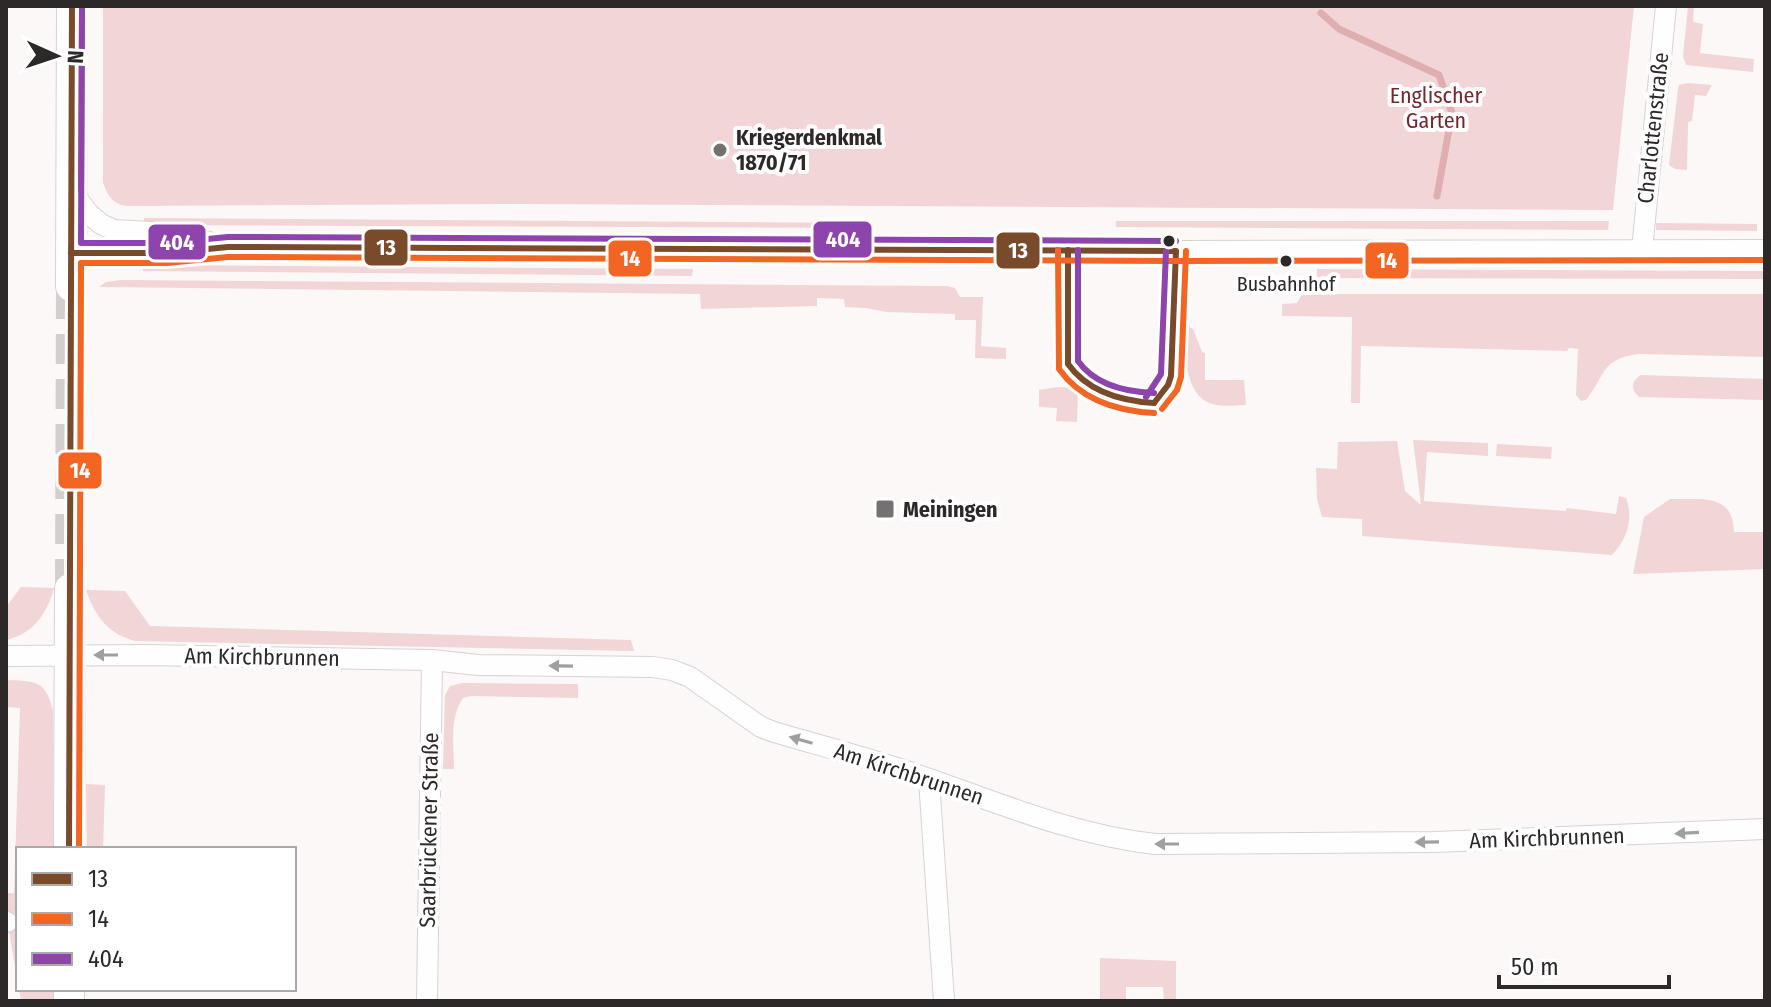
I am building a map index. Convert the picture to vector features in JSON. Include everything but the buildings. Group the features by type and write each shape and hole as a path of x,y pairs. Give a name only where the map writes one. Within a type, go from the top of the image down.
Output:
{"main road":[{"path":"71,286 72,6"},
{"path":"69,847 70,589"}],"street":[{"name":"Charlottenstraße","path":"1642,250 1666,6"},
{"path":"71,190 89,214 114,230 169,233 228,247"},
{"path":"71,253 167,253 228,247 1765,250"},
{"name":"Am Kirchbrunnen","path":"6,656 432,660 478,665 653,667 672,670 708,688 761,727 1061,825 1155,844 1434,842 1765,829"},
{"name":"Saarbrückener Straße","path":"427,1001 432,660"},
{"path":"929,780 944,1001"}],"green space":[{"name":"Englischer Garten","path":"103,6 1634,6 1613,210 516,204 127,206 111,198 103,182"},
{"path":"1688,6 1705,6 1694,7 1693,22 1703,24 1700,53 1754,59 1753,72 1686,65 1683,56"},
{"path":"1679,85 1712,85 1706,96 1695,95 1692,121 1688,122 1687,170 1669,165 1678,89"},
{"path":"144,218 858,223 858,228 144,225"},
{"path":"1116,221 1609,221 1608,230 1116,227"},
{"path":"1656,223 1757,224 1757,231 1656,230"},
{"path":"143,265 693,269 692,276 143,271"},
{"path":"1317,269 1765,271 1765,279 1317,278"},
{"path":"106,282 947,286 955,288 960,297 983,297 981,346 1006,348 1006,359 975,358 976,320 955,320 955,314 845,307 844,299 817,298 817,306 701,309 700,294 99,287"},
{"path":"1302,294 1765,294 1765,357 1626,356 1606,369 1586,400 1581,401 1576,395 1578,349 1361,346 1360,403 1351,403 1352,317 1282,316 1282,304 1297,303"},
{"path":"1184,324 1193,329 1205,353 1205,380 1244,380 1246,405 1216,405 1199,396 1187,367"},
{"path":"1641,375 1765,379 1765,400 1639,397 1633,385"},
{"path":"1078,388 1077,422 1056,421 1057,408 1039,407 1039,390"},
{"path":"1413,440 1488,443 1488,456 1427,452 1424,501 1566,511 1567,508 1616,514 1619,496 1626,498 1629,514 1622,542 1612,555 1362,536 1362,519 1322,517 1317,499 1316,468 1337,469 1338,442 1397,441 1405,491 1421,505"},
{"path":"1497,444 1552,447 1551,459 1496,456"},
{"path":"1670,499 1713,501 1728,510 1734,532 1765,532 1765,569 1633,574 1644,517"},
{"path":"21,587 54,588 38,622 24,633 6,640 6,607"},
{"path":"86,590 125,591 150,626 631,640 634,651 135,641 117,634 104,623"},
{"path":"6,680 25,681 43,688 53,711 53,847 16,847 16,972 6,914 6,893 14,893 20,708 6,707"},
{"path":"462,683 578,684 578,698 463,698 454,723 454,769 443,769 445,695 450,686"},
{"path":"86,784 105,785 103,847 87,847"},
{"path":"1100,958 1176,961 1176,1001 1164,1001 1163,987 1126,987 1126,1001 1100,1001"},
{"path":"19,991 53,991 53,1001 21,1001"}],"waterway":[{"path":"1321,13 1339,29 1439,75 1452,113 1437,196"}],"tunnel":[{"path":"70,589 71,286"}],"transit line":[{"name":"13","path":"69,847 72,6"},
{"name":"14","path":"81,190 82,6"},
{"name":"404","path":"82,6 81,243 167,243 228,237 1176,241"},
{"name":"13","path":"71,253 167,253 228,247 1176,251 1171,376 1154,403"},
{"name":"14","path":"1058,250 1059,369 1078,389 1101,402 1127,410 1154,413"},
{"name":"13","path":"1068,250 1068,364 1085,382 1106,393 1154,403"},
{"name":"404","path":"1078,250 1078,361 1093,376 1112,386 1154,393"},
{"name":"404","path":"1146,397 1161,374 1166,251"},
{"name":"14","path":"1162,409 1177,390 1181,377 1186,251"},
{"name":"14","path":"79,847 81,263 167,263 228,257 1765,260"}],"place":[{"name":"Kriegerdenkmal 1870/71","path":"720,150"},
{"name":"Busbahnhof","path":"1286,261"},
{"name":"Meiningen","path":"885,509"}]}
